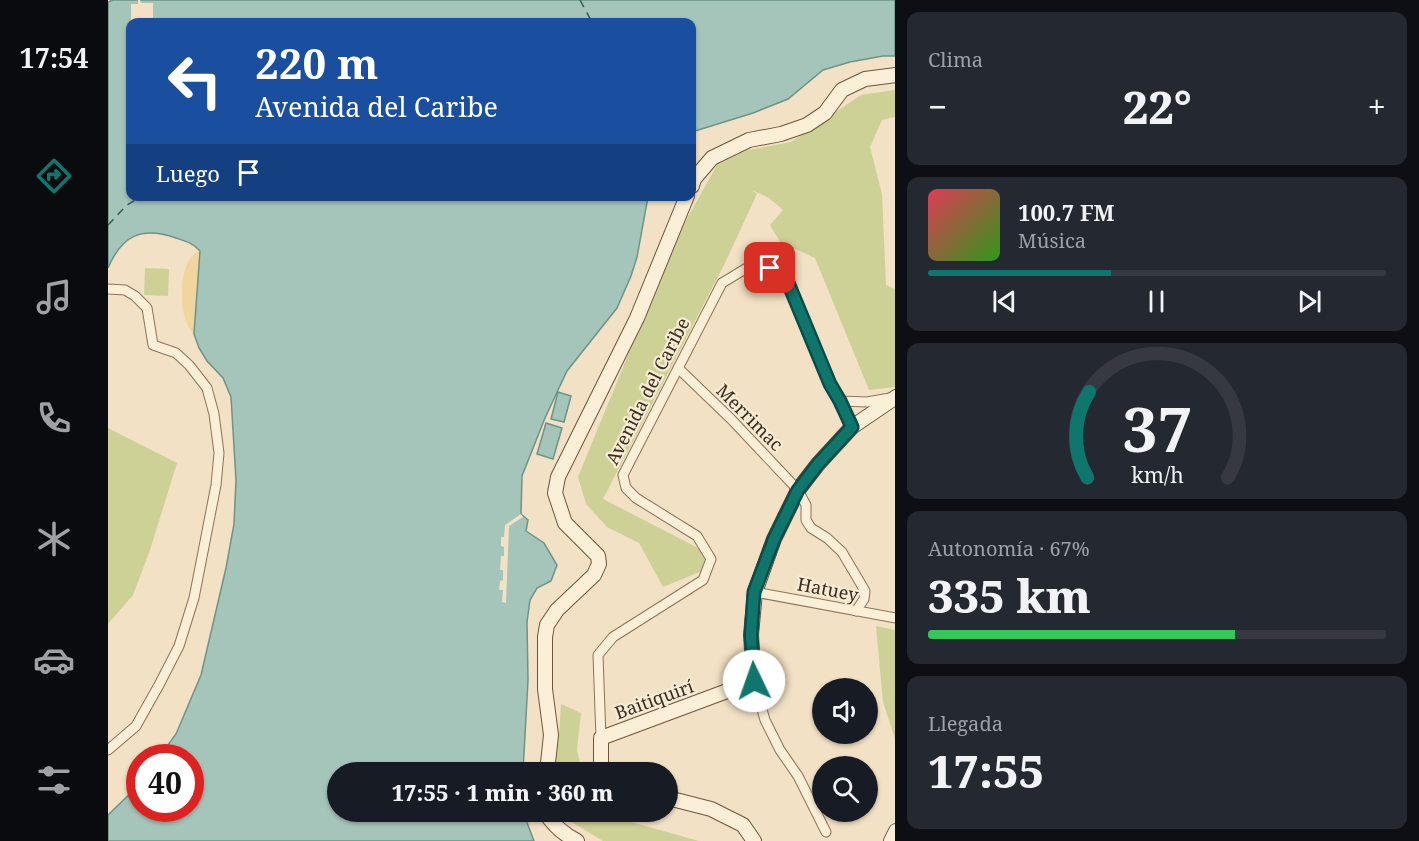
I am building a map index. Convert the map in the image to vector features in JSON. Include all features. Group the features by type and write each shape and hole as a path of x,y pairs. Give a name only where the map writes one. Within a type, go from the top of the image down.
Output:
{"main road":[{"path":"696,177 712,158 749,140 781,134 807,125 825,113 842,90 865,79 895,75"},
{"path":"548,762 551,735 545,689 547,625 557,610 594,575 599,564 598,556 566,523 555,493 558,477 637,318 685,201"},
{"path":"754,681 751,635 754,592 774,539 798,490 852,427 895,395"},
{"name":"Baitiquirí","path":"601,738 754,681"},
{"name":"Avenida del Caribe","path":"601,738 601,762"},
{"path":"678,801 711,809 743,825 754,841"},
{"path":"551,822 577,841"}],"street":[{"name":"Avenida del Caribe","path":"601,738 598,655 613,637 704,580 711,559 696,536 636,498 626,488 623,475 722,283 755,263 784,273 830,384 852,427"},
{"path":"108,289 125,290 147,308 153,345 176,353 207,388 214,414 219,453 216,485 205,545 194,598 179,646 136,726 108,750"},
{"name":"Merrimac","path":"678,368 731,419 798,490"},
{"path":"840,401 867,402 895,395"},
{"path":"798,490 806,505 806,520 811,528 827,538 842,552 865,591 864,599 856,611"},
{"name":"Hatuey","path":"754,592 895,618"},
{"path":"754,681 765,720 780,750 798,776 826,832"}],"green space":[{"path":"895,90 895,117 882,120 870,147 882,194 886,285 895,289 895,387 869,390 815,258 780,242 770,225 783,210 769,198 752,190 757,194 725,263 603,499 708,553 702,571 663,587 639,543 607,527 586,504 578,477 685,216 684,224 717,165 748,150 791,142 861,95"},
{"path":"145,268 169,269 168,296 144,295"},
{"path":"108,428 177,463 150,550 133,595 108,624"},
{"path":"876,626 895,630 895,739 883,702"},
{"path":"561,704 581,713 577,750 580,762 555,762"},
{"path":"572,822 631,822 699,841 603,841"}],"sand":[{"path":"200,251 194,334 185,318 182,284 187,263 192,255"}],"water":[{"path":"113,0 895,0 895,56 850,62 823,70 788,99 753,113 696,131 696,18 126,18 126,201 647,201 637,257 617,308 567,371 522,476 521,514 528,520 526,531 544,543 557,565 551,581 537,588 530,600 527,622 528,680 524,762 327,762 327,822 527,822 534,841 108,841 108,815 126,798 126,822 204,822 204,744 169,744 176,734 201,675 234,524 236,480 231,397 223,378 207,361 199,348 194,334 200,251 186,241 164,234 143,234 127,241 108,268 108,2"},
{"path":"558,392 571,396 564,422 551,419"},
{"path":"546,423 562,428 553,459 537,454"}],"pier":[{"path":"138,0 141,3 153,3 153,18 131,18 131,4 138,4"},
{"path":"521,514 523,517 509,526 506,603 502,602 503,590 499,590 500,581 503,580 503,570 500,570 501,556 504,556 501,537 504,537 505,525"}],"ferry route":[{"path":"580,0 590,18"},
{"path":"108,225 134,201"}],"route":[{"path":"754,681 751,635 754,592 774,539 798,490 852,427 830,384 784,273 770,268"}]}
